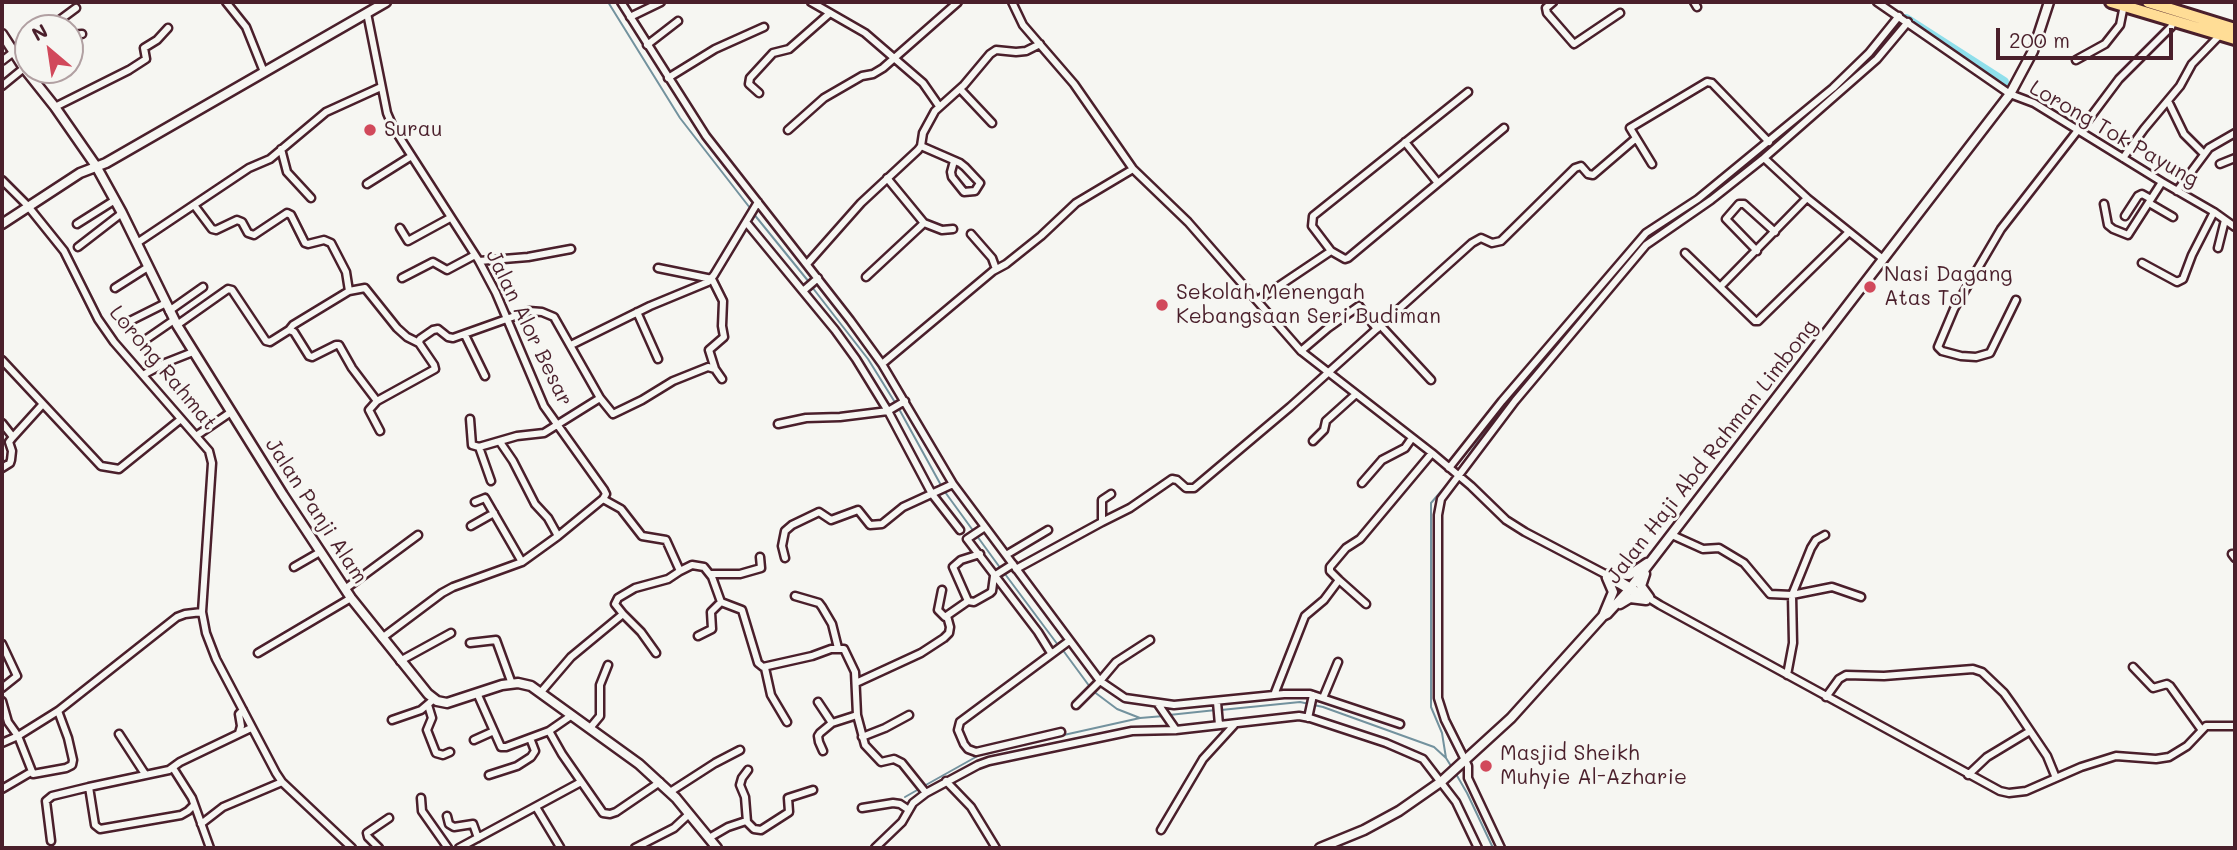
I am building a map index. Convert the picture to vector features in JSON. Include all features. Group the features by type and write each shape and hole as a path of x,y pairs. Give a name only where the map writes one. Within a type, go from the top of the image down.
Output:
{"highway":[{"path":"2111,2 2235,39"},
{"path":"2148,2 2235,29"}],"main road":[{"path":"2,224 27,205 80,173 116,158 386,2"},
{"name":"Jalan Haji Abd Rahman Limbong","path":"1604,614 1672,535 2010,94 2033,51 2049,2"},
{"name":"Jalan Panji Alam","path":"2,34 13,51"},
{"name":"Jalan Panji Alam","path":"39,84 96,166 175,323 230,412 351,598 431,702"},
{"path":"1604,614 1613,592 1607,576 1629,575 1649,563"},
{"path":"1320,848 1389,817 1445,778 1511,718 1604,614 1627,599 1648,599 1641,586 1649,563"},
{"path":"431,702 447,703 512,684 524,684 541,692 660,782 717,848"}],"street":[{"path":"226,2 247,27 264,72"},
{"path":"621,2 706,136 882,364 951,485 1006,555 1012,567 1098,683 1125,698 1159,705 1218,703 1295,693 1323,698 1400,724"},
{"path":"630,17 661,2"},
{"path":"811,2 866,33 923,83 939,106"},
{"path":"788,130 824,99 862,76 880,71 956,2"},
{"path":"1012,2 1023,24 1074,83 1133,169 1180,213 1301,351 1459,475 1506,520 1994,789 2009,793 2026,791 2081,767 2116,756 2156,759 2169,757 2187,746 2201,729 2211,724 2235,726"},
{"path":"1553,2 1546,8 1547,13 1574,44 1620,13"},
{"name":"Lorong Tok Payung","path":"1877,2 2010,94 2034,103 2235,227"},
{"path":"2076,60 2105,44 2120,25 2124,5"},
{"path":"68,14 76,8"},
{"name":"Jalan Alor Besar","path":"367,13 381,87 393,127 410,158 477,258 507,319 537,393 604,490 606,494 603,499"},
{"path":"759,93 750,84 750,78 773,53 789,50 830,13"},
{"path":"1449,468 1646,233 1698,199 1851,72 1899,16"},
{"path":"2016,300 1990,353 1976,357 1961,356 1942,351 1938,347 1954,309 2001,229 2119,79 2171,27 2174,20"},
{"path":"647,45 678,21"},
{"path":"1501,848 1468,778 1469,768 1463,762 1438,698 1438,515 1441,499 1515,401 1646,245 1711,200 1764,158 1877,60 1907,21"},
{"path":"668,78 715,49 764,27"},
{"path":"55,107 146,59 144,48 157,40 168,28"},
{"path":"2123,158 2180,86 2192,64 2221,34"},
{"path":"807,264 861,203 921,146 923,133 939,106 960,89 996,50 1026,51 1040,44"},
{"path":"2,61 13,51"},
{"path":"1652,164 1630,131 1632,126 1709,82 1769,142"},
{"path":"137,243 249,168 270,159 326,112 381,87"},
{"path":"960,89 992,123"},
{"path":"1468,92 1313,216 1312,226 1331,251 1348,258 1504,128"},
{"path":"2168,101 2184,134 2204,154"},
{"path":"2177,191 2204,154 2235,133"},
{"path":"947,616 968,601 974,602 992,591 996,575 1130,508 1172,479 1186,488 1194,488 1328,373 1472,243 1481,237 1492,243 1501,241 1575,167 1581,166 1588,174 1593,175 1635,139"},
{"path":"1405,142 1438,183"},
{"path":"921,146 954,161 965,167 979,181 980,186 975,191 964,192 952,177 954,161"},
{"path":"281,149 287,172 311,198"},
{"path":"367,184 410,158"},
{"path":"1764,158 1807,198 1883,259"},
{"path":"2220,164 2235,158"},
{"path":"882,364 996,269 1041,236 1076,203 1133,169"},
{"path":"887,178 925,223 942,230 953,229"},
{"name":"Lorong Rahmat","path":"2,180 27,205 64,251 105,330 212,456 202,612 206,633 216,659 282,782 352,848"},
{"path":"2104,204 2109,225 2128,235 2162,182"},
{"path":"2125,216 2142,194 2173,217"},
{"path":"1720,287 1807,198"},
{"path":"77,224 115,200"},
{"path":"1757,251 1727,222 1726,217 1741,203 1774,232"},
{"path":"571,345 712,279 757,204"},
{"path":"194,205 212,229 216,230 237,219 248,233 254,235 287,213 291,215 305,243 324,240 331,243 346,272 349,291"},
{"path":"2141,263 2177,282 2183,279 2214,212"},
{"path":"78,247 122,213"},
{"path":"400,228 408,241 450,218"},
{"path":"748,220 856,359 935,493 960,530"},
{"path":"2218,248 2225,220"},
{"path":"866,277 925,223"},
{"path":"1685,253 1755,321 1759,321 1849,232"},
{"path":"971,234 992,258 996,269"},
{"path":"402,278 433,262 447,270 477,258 528,257 571,249"},
{"path":"1258,300 1331,251"},
{"path":"115,288 148,267"},
{"path":"658,268 712,279"},
{"path":"712,279 723,301 724,337 709,350 715,369 722,379"},
{"path":"804,290 816,279"},
{"path":"128,322 168,307 204,287"},
{"path":"145,340 228,289 237,295 266,341 270,342 349,291 361,288 369,290 385,315 407,337 419,343 435,369 377,401 369,410 380,431"},
{"path":"1301,351 1359,306 1431,380"},
{"path":"419,343 420,339 438,329 448,337 465,335 529,312 542,312 554,317 600,398 615,415 673,381 708,367 715,369"},
{"path":"637,312 658,359"},
{"path":"289,330 294,332 312,357 339,345 352,368 377,401"},
{"path":"465,335 485,376"},
{"path":"143,375 192,352"},
{"path":"2,360 101,466 119,469 181,419"},
{"path":"1313,442 1324,430 1326,421 1356,394"},
{"path":"470,419 472,445 479,447 517,436 544,433 600,398"},
{"path":"778,424 806,418 889,411 903,402"},
{"path":"2,468 11,460 11,435 42,405"},
{"path":"196,436 230,412"},
{"path":"2,423 11,435"},
{"path":"2,432 11,435"},
{"path":"1362,483 1382,460 1405,448 1412,438"},
{"path":"500,442 535,504 548,518 558,536"},
{"path":"479,447 491,481"},
{"path":"1366,604 1330,571 1330,567 1346,548 1360,539 1432,453"},
{"path":"785,558 782,546 785,531 817,513 831,520 858,510 870,525 878,525 888,521 900,509 951,485"},
{"path":"1102,522 1102,500 1111,494"},
{"path":"475,502 485,498 522,562"},
{"path":"382,638 453,587 522,562 603,499 621,509 642,536 666,540 680,571"},
{"path":"471,526 494,513"},
{"path":"983,528 967,539 1053,652"},
{"path":"1006,555 1048,530"},
{"path":"345,589 418,535"},
{"path":"1672,535 1703,549 1719,548 1744,563 1770,594 1792,594 1832,587 1861,597"},
{"path":"1787,675 1793,643 1792,594 1811,548 1816,540 1825,536"},
{"path":"294,567 320,552"},
{"path":"968,601 953,567 966,558 980,554"},
{"path":"710,574 740,574 761,568 760,556"},
{"path":"656,653 615,604 618,598 635,588 668,579 696,565 704,567 710,574 721,603"},
{"path":"1274,695 1305,616 1324,600 1339,580"},
{"path":"942,590 938,610 943,616 947,616"},
{"path":"795,596 818,603 822,607 832,624 838,648"},
{"path":"258,653 351,598"},
{"path":"698,636 712,628 711,612 721,603"},
{"path":"721,603 742,610 758,663 765,667 838,648 845,651 852,664 864,745 883,763 894,759 901,761 923,789"},
{"path":"2,743 58,711 177,617 202,612"},
{"path":"541,692 571,657 623,614"},
{"path":"856,684 921,653 944,638 950,627 947,616"},
{"path":"400,661 451,633"},
{"path":"470,643 496,640 512,684"},
{"path":"1076,705 1115,662 1150,640"},
{"path":"1067,643 958,726 961,739 968,749 1004,751 1044,742 1132,731 1235,724 1309,715 1418,756 1429,764 1445,778 1478,848"},
{"path":"2,644 17,676 2,688"},
{"path":"1323,698 1338,662"},
{"path":"590,728 600,716 600,685 608,665"},
{"path":"765,667 771,695 788,722"},
{"path":"2133,667 2153,688 2167,684 2170,686 2201,729"},
{"path":"1826,697 1839,679 1846,675 1884,676 1973,669 1982,671 2004,693 2047,756 2056,778"},
{"path":"477,694 502,748 549,731 572,715"},
{"path":"1309,715 1313,696"},
{"path":"2,701 8,722 18,736 31,772"},
{"path":"393,720 407,716 431,702 432,718 427,728 436,753 443,755 450,752"},
{"path":"818,702 832,723"},
{"path":"1218,703 1217,725 1221,739"},
{"path":"1159,705 1175,729"},
{"path":"239,733 239,714 243,710"},
{"path":"2,789 31,772 37,774 72,765 68,738 58,711"},
{"path":"823,751 819,744 819,735 832,723 858,715"},
{"path":"862,737 909,715"},
{"path":"1161,830 1196,770 1235,724"},
{"path":"51,841 46,801 52,796 173,768 251,727"},
{"path":"549,731 599,810 606,815 616,812 660,782"},
{"path":"1968,775 1987,757 2030,731"},
{"path":"474,740 494,732"},
{"path":"875,848 902,822 923,789 946,781 1004,751 1044,742 1061,732"},
{"path":"119,734 145,774"},
{"path":"489,775 517,766 531,757 535,751 530,738"},
{"path":"670,792 740,750"},
{"path":"173,768 192,798 210,848"},
{"path":"748,770 740,785 745,797 747,822 754,829 761,830 789,811 788,798 813,790"},
{"path":"946,781 968,802 996,848"},
{"path":"201,824 223,807 282,782"},
{"path":"459,848 581,782"},
{"path":"89,787 95,825 100,829 181,815 194,805"},
{"path":"421,798 422,811 448,848"},
{"path":"862,808 893,803 909,810"},
{"path":"536,807 560,846"},
{"path":"635,848 674,828 689,814"},
{"path":"447,816 453,827 473,824 478,838"},
{"path":"379,848 367,833 389,818"},
{"path":"709,838 728,827 747,822"}],"waterway":[{"path":"608,2 680,118 750,208"},
{"path":"1906,19 2004,82"},
{"path":"753,213 809,282"},
{"path":"812,287 868,359 896,404"},
{"path":"1581,313 1601,291"},
{"path":"1462,465 1518,387"},
{"path":"899,409 942,487"},
{"path":"1446,758 1442,733 1431,707 1431,503 1450,481"},
{"path":"945,492 1001,569"},
{"path":"1005,574 1058,645"},
{"path":"1062,649 1090,687"},
{"path":"1093,691 1117,709 1140,718 1164,716"},
{"path":"1221,710 1300,702 1323,707 1434,747 1451,766"},
{"path":"1169,715 1216,710"},
{"path":"992,751 1140,718"},
{"path":"924,786 983,753"},
{"path":"1456,774 1493,848"},
{"path":"905,797 919,789"}],"place":[{"name":"Surau","path":"370,130"},
{"name":"Nasi Dagang Atas Tol","path":"1870,287"},
{"name":"Sekolah Menengah Kebangsaan Seri Budiman","path":"1162,305"},
{"name":"Masjid Sheikh Muhyie Al-Azharie","path":"1486,766"}]}
